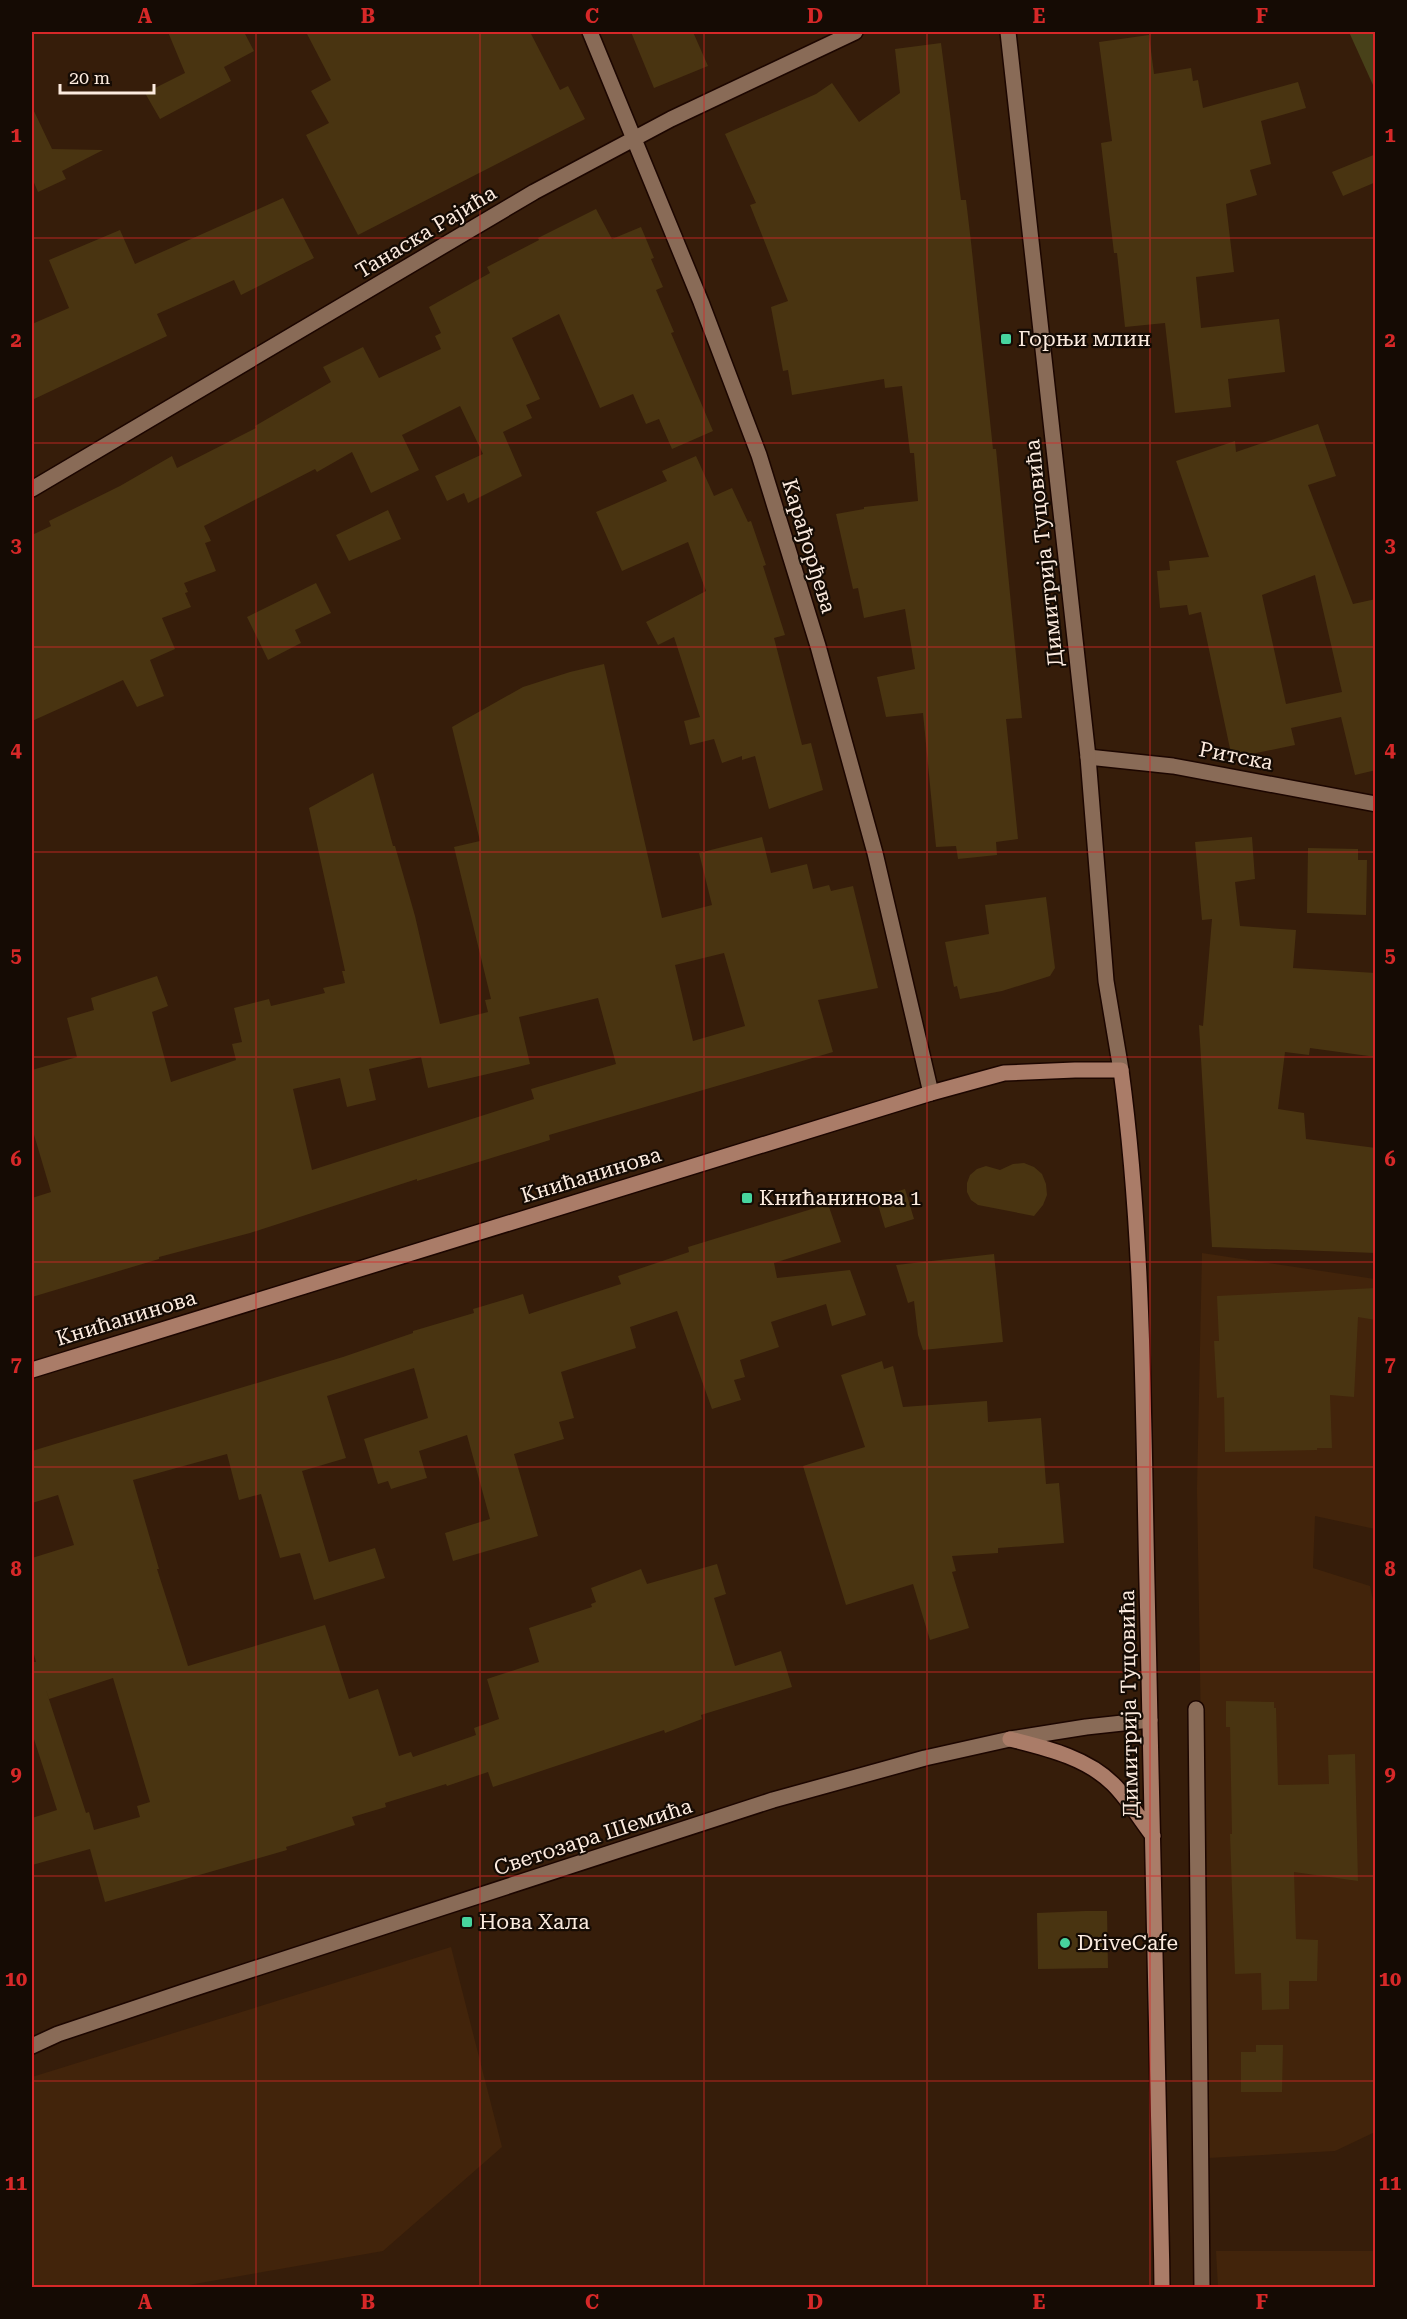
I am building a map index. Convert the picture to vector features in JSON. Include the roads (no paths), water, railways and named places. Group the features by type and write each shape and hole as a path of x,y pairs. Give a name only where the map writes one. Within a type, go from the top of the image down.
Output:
{"main road":[{"name":"Книћанинова","path":"32,1370 931,1092 1004,1073 1121,1070"},
{"name":"Димитрија Туцовића","path":"1121,1070 1128,1119 1138,1285 1160,2090 1162,2288"},
{"path":"1010,1739 1048,1749 1086,1765 1112,1783 1153,1836"}],"street":[{"name":"Карађорђева","path":"590,32 702,302 759,455 818,646 875,853 931,1092"},
{"name":"Танаска Рајића","path":"32,489 534,192 634,137 855,32"},
{"name":"Димитрија Туцовића","path":"1008,32 1088,757 1106,981 1121,1070"},
{"name":"Ритска","path":"1088,757 1173,766 1376,804"},
{"path":"1196,1709 1202,2288"},
{"name":"Светозара Шемића","path":"32,2046 58,2034 773,1800 925,1758 1010,1739 1086,1726 1150,1720"},
{"name":"Светозара Шемића","path":"32,2036 58,2034"}],"place":[{"name":"Горњи млин","path":"1006,339"},
{"name":"Книћанинова 1","path":"747,1198"},
{"name":"Нова Хала","path":"467,1922"},
{"name":"DriveCafe","path":"1065,1943"}]}
